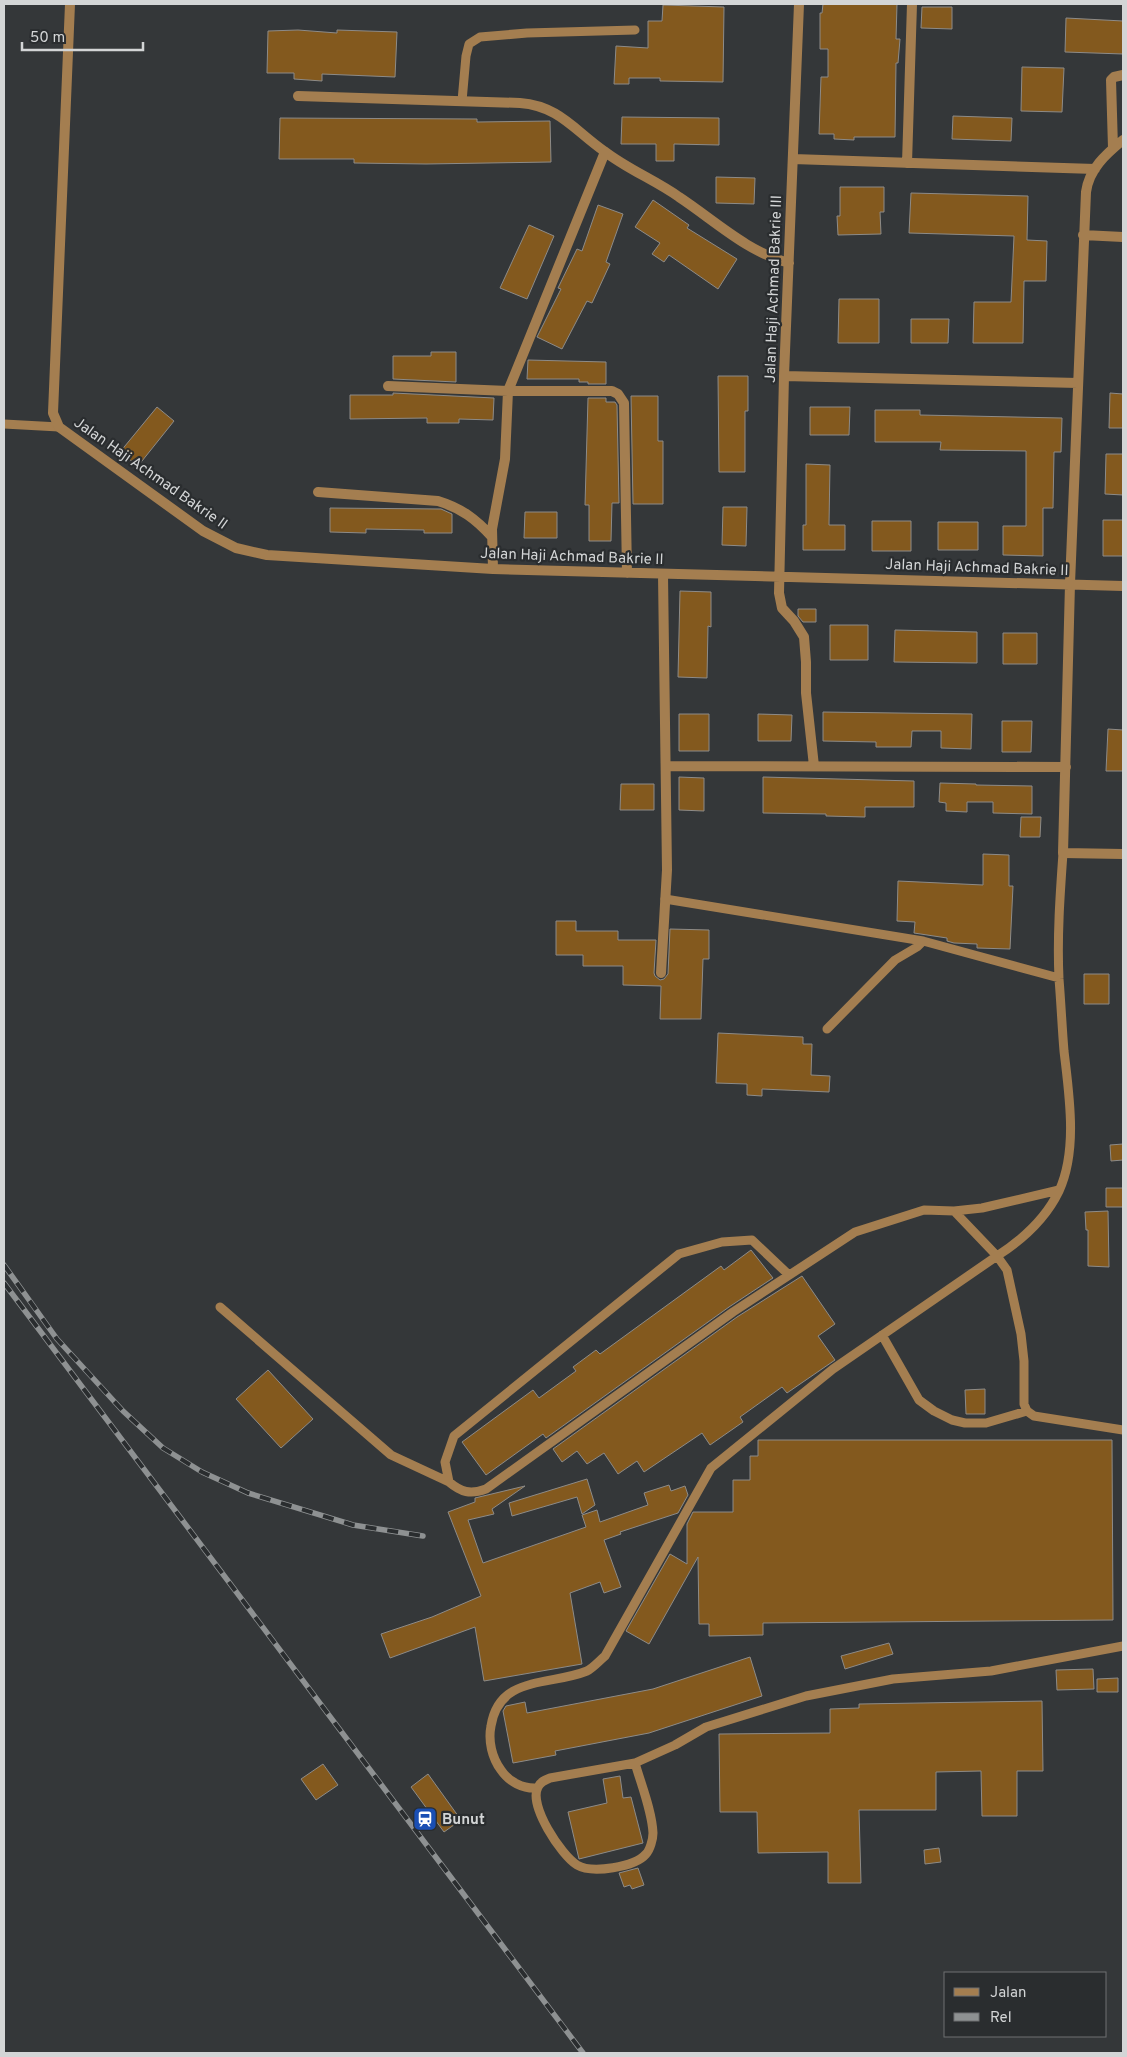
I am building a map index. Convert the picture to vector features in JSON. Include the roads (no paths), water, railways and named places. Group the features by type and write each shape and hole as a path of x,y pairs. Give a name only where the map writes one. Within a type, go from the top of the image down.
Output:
{"street":[{"path":"59,427 53,413 70,4"},
{"name":"Jalan Haji Achmad Bakrie III","path":"799,4 784,376 779,593 782,608 794,621 804,638 806,693 814,766"},
{"path":"907,163 912,4"},
{"path":"1112,148 1111,80 1114,77 1123,75"},
{"path":"298,96 534,104 545,107 605,152 678,196 754,250 789,263"},
{"path":"1123,140 1102,158 1087,184 1083,235 1070,584 1063,853 1123,854"},
{"path":"493,569 492,537 494,514 505,459 508,391 605,152"},
{"path":"794,159 1095,169"},
{"path":"1083,235 1123,237"},
{"path":"784,376 1078,383"},
{"path":"388,386 508,391 612,391 618,394 624,403 627,573"},
{"name":"Jalan Haji Achmad Bakrie II","path":"59,427 203,531 236,548 284,557 493,569 1123,586"},
{"path":"318,492 438,501 455,506 469,515 492,537"},
{"path":"661,973 667,870 663,574"},
{"path":"666,766 1066,767"}],"lane":[{"path":"462,101 466,56 469,44 480,37 527,33 635,30"},
{"path":"4,424 59,427"},
{"path":"537,1788 528,1788 514,1783 502,1772 495,1762 489,1736 492,1717 502,1699 521,1687 588,1671 605,1656 711,1468 833,1369 1019,1242 1040,1218 1059,1190 1067,1162 1071,1099 1064,1050 1059,978 1059,916 1063,853"},
{"path":"665,899 923,941 1059,978"},
{"path":"827,1029 895,960 917,947 923,941"},
{"path":"220,1307 391,1455 449,1482 466,1493 477,1493 486,1489 733,1312 855,1232 924,1210 954,1211 982,1208 1059,1190"},
{"path":"954,1211 997,1256 1007,1270 1021,1334 1024,1360 1024,1404 1027,1411 1034,1416 1123,1430"},
{"path":"449,1482 445,1462 454,1436 679,1254 722,1242 752,1240 789,1275"},
{"path":"882,1335 919,1400 934,1411 952,1420 965,1423 986,1423 1027,1411"},
{"path":"635,1762 653,1834 646,1854 632,1863 593,1869 579,1866 571,1860 543,1820 535,1800 537,1788 542,1782 550,1778 635,1762 675,1745 706,1727 806,1696 893,1679 991,1672 1123,1646"}],"railway":[{"path":"4,1265 57,1339 123,1411 163,1448 202,1472 248,1493 353,1525 423,1536"},
{"path":"4,1283 583,2053"}],"place":[{"name":"Bunut","path":"425,1819"}]}
